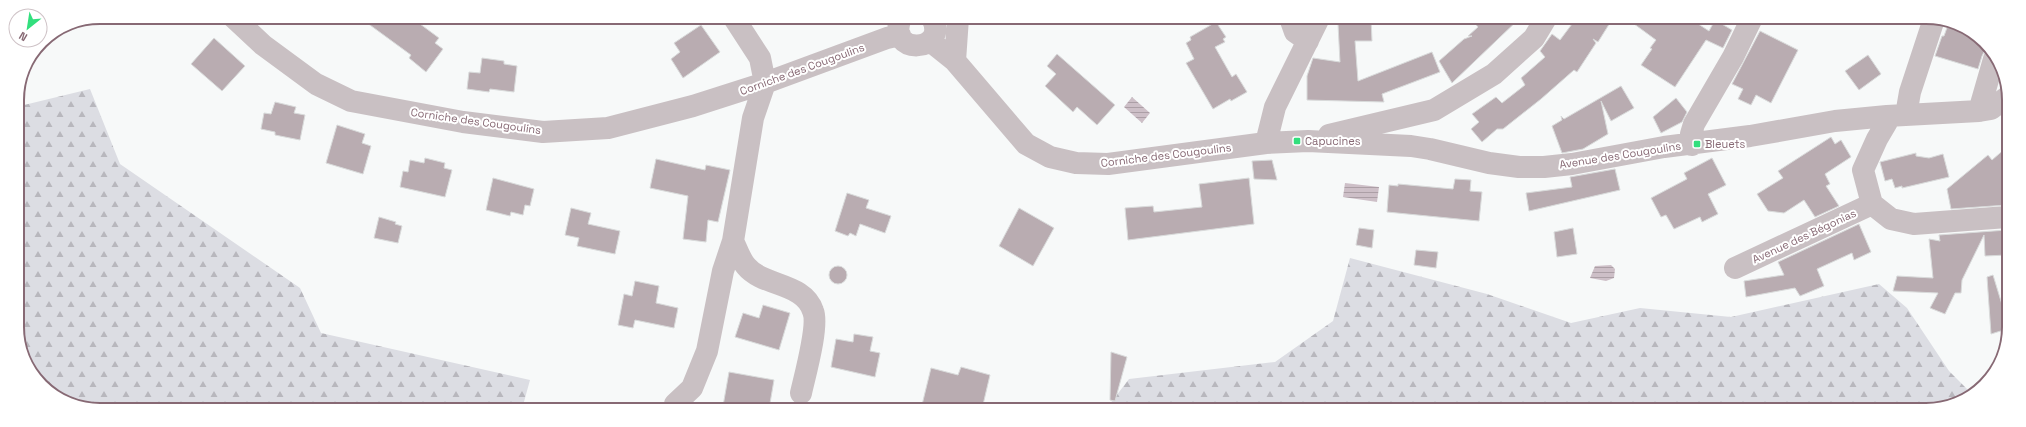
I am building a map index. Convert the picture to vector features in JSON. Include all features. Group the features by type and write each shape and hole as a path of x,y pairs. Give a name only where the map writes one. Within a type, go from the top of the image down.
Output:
{"street":[{"name":"Corniche des Cougoulins","path":"240,24 263,45 316,84 351,101 463,122 543,132 608,128 693,106 765,83 887,38 901,26"},
{"path":"676,403 692,388 707,351 723,271 733,241 753,118 765,83 760,58 738,24"},
{"path":"901,26 903,40 914,46 920,46 930,41 936,30 934,24"},
{"path":"954,61 957,24"},
{"path":"1292,24 1295,32 1308,41"},
{"path":"1266,143 1275,107 1316,24"},
{"name":"Corniche des Cougoulins","path":"930,41 954,61 1026,144 1050,157 1076,163 1108,164 1266,143 1308,141 1361,135 1434,110 1494,74 1534,38 1542,24"},
{"path":"1692,145 1691,134 1694,124 1733,57 1749,24"},
{"path":"1932,25 1910,92 1897,115 1887,122 1877,140 1864,170 1872,204 1891,219 1914,224 2002,217"},
{"path":"1979,111 1993,63"},
{"name":"Avenue des Cougoulins","path":"1361,135 1488,163 1519,167 1572,164 1664,147 1692,145 1834,121 1897,115 1979,111 1990,109 2002,101"},
{"name":"Avenue des Bégonias","path":"1735,268 1872,204"},
{"path":"733,241 746,266 764,278 802,294 814,311 814,328 801,392"}],"green space":[{"path":"90,89 120,164 300,288 321,333 530,380 524,403 100,403 85,402 62,393 46,381 37,369 28,352 25,342 24,105"},
{"path":"1350,258 1487,294 1571,323 1640,308 1731,317 1879,284 1907,308 1949,371 1968,390 1951,399 1941,402 1926,403 1111,403 1129,379 1275,362 1333,321"}],"shaded area":[{"path":"1132,97 1150,113 1142,123 1124,107"},
{"path":"1345,183 1379,187 1377,202 1343,197"},
{"path":"1611,265 1615,269 1614,278 1606,281 1590,278 1595,266"}],"building":[{"path":"369,24 420,24 439,38 435,43 443,49 426,72 409,58 411,55"},
{"path":"1213,24 1217,24 1226,37 1223,39 1225,42 1215,47 1232,77 1236,74 1247,92 1231,101 1230,99 1213,109 1186,63 1194,59 1186,43 1191,40 1190,37"},
{"path":"1338,24 1371,24 1372,41 1355,41 1358,81 1432,52 1440,72 1382,94 1384,102 1307,100 1307,76 1313,58 1340,62"},
{"path":"1475,24 1514,24 1452,83 1439,61 1464,39 1472,36 1468,36 1478,27"},
{"path":"1572,24 1609,24 1598,42 1593,39 1596,43 1577,72 1574,70 1541,99 1503,129 1497,129 1482,142 1471,129 1479,122 1472,114 1496,97 1502,103 1525,85 1521,78 1545,57 1540,51 1552,34 1560,40"},
{"path":"1634,24 1698,24 1709,31 1713,24 1722,24 1732,30 1723,48 1706,40 1675,87 1641,65 1652,49 1650,48 1656,40"},
{"path":"701,25 720,52 683,78 671,59 680,52 674,43"},
{"path":"1947,27 1964,34 1980,46 1984,52 1978,69 1935,56 1942,36 1944,36"},
{"path":"1760,31 1798,50 1771,103 1756,95 1751,105 1738,99 1743,89 1732,84"},
{"path":"214,38 245,66 222,91 191,64"},
{"path":"1057,54 1115,105 1097,125 1077,107 1073,112 1045,86 1056,74 1047,66"},
{"path":"1868,55 1881,74 1859,90 1845,71"},
{"path":"482,58 504,61 504,64 517,66 514,92 490,89 489,92 467,89 469,72 480,73"},
{"path":"1621,86 1634,108 1611,121 1601,101 1608,134 1583,149 1562,153 1552,126 1562,120 1561,116 1564,119"},
{"path":"1676,98 1687,112 1682,122 1661,133 1653,117"},
{"path":"275,102 296,107 294,113 305,115 300,140 275,135 275,132 261,129 264,113 271,114"},
{"path":"337,125 365,134 362,143 371,146 363,174 326,163"},
{"path":"1831,137 1835,144 1841,140 1851,157 1825,174 1830,184 1826,186 1839,206 1815,217 1804,200 1784,213 1768,211 1757,194 1783,178 1778,171"},
{"path":"2002,151 2002,205 1951,209 1947,189 1988,155 1992,160"},
{"path":"1916,153 1916,156 1929,158 1943,154 1949,177 1902,188 1902,186 1895,188 1892,179 1885,181 1880,162"},
{"path":"425,158 445,163 444,168 452,170 445,197 400,187 403,171 408,172 410,160 424,163"},
{"path":"1712,158 1726,185 1708,194 1718,214 1702,222 1700,217 1674,229 1666,215 1661,217 1651,198 1687,179 1684,173"},
{"path":"656,159 705,170 706,165 730,170 718,222 708,220 706,242 683,239 688,196 650,188"},
{"path":"1272,160 1277,180 1254,179 1252,161"},
{"path":"1615,169 1620,190 1529,211 1526,193 1572,187 1570,177"},
{"path":"493,178 534,189 530,206 525,205 523,215 511,212 510,216 486,210"},
{"path":"1249,178 1254,224 1128,240 1125,208 1153,206 1154,212 1202,207 1199,184"},
{"path":"1455,179 1471,180 1470,191 1482,192 1479,221 1387,212 1389,185 1398,186 1398,184 1453,189"},
{"path":"847,193 869,200 866,208 891,216 885,233 860,224 856,236 850,233 848,236 835,231"},
{"path":"571,208 591,213 588,224 620,231 615,254 577,246 579,238 565,235"},
{"path":"1019,208 1054,228 1033,266 999,246"},
{"path":"379,217 396,222 395,224 402,226 398,243 374,238"},
{"path":"1859,224 1871,252 1854,260 1852,253 1817,269 1824,286 1800,296 1795,288 1746,297 1744,281 1784,275 1778,262"},
{"path":"1359,228 1374,230 1372,248 1356,245"},
{"path":"1573,228 1577,254 1557,257 1554,232"},
{"path":"2002,230 2002,255 1985,256 1984,235 1962,280 1961,293 1955,293 1945,314 1930,308 1938,293 1893,291 1897,276 1933,278 1929,239 1940,241 1939,235"},
{"path":"1416,250 1438,252 1436,268 1414,265"},
{"path":"838,266 842,267 846,271 846,279 842,283 838,284 834,283 830,279 829,275 830,271 834,267"},
{"path":"1993,275 2002,305 2002,331 1991,334 1987,277"},
{"path":"635,281 659,286 656,303 678,308 674,328 635,320 633,328 618,325 624,294 632,296"},
{"path":"763,305 790,313 779,350 735,337 743,313 759,318"},
{"path":"854,334 873,337 870,351 880,353 875,377 831,367 836,339 853,342"},
{"path":"1111,352 1127,357 1115,401 1110,400"},
{"path":"961,367 990,375 983,403 922,403 931,368 958,375"},
{"path":"729,372 774,380 770,403 724,403"}],"place":[{"name":"Capucines","path":"1297,141"},
{"name":"Bleuets","path":"1697,144"}]}
